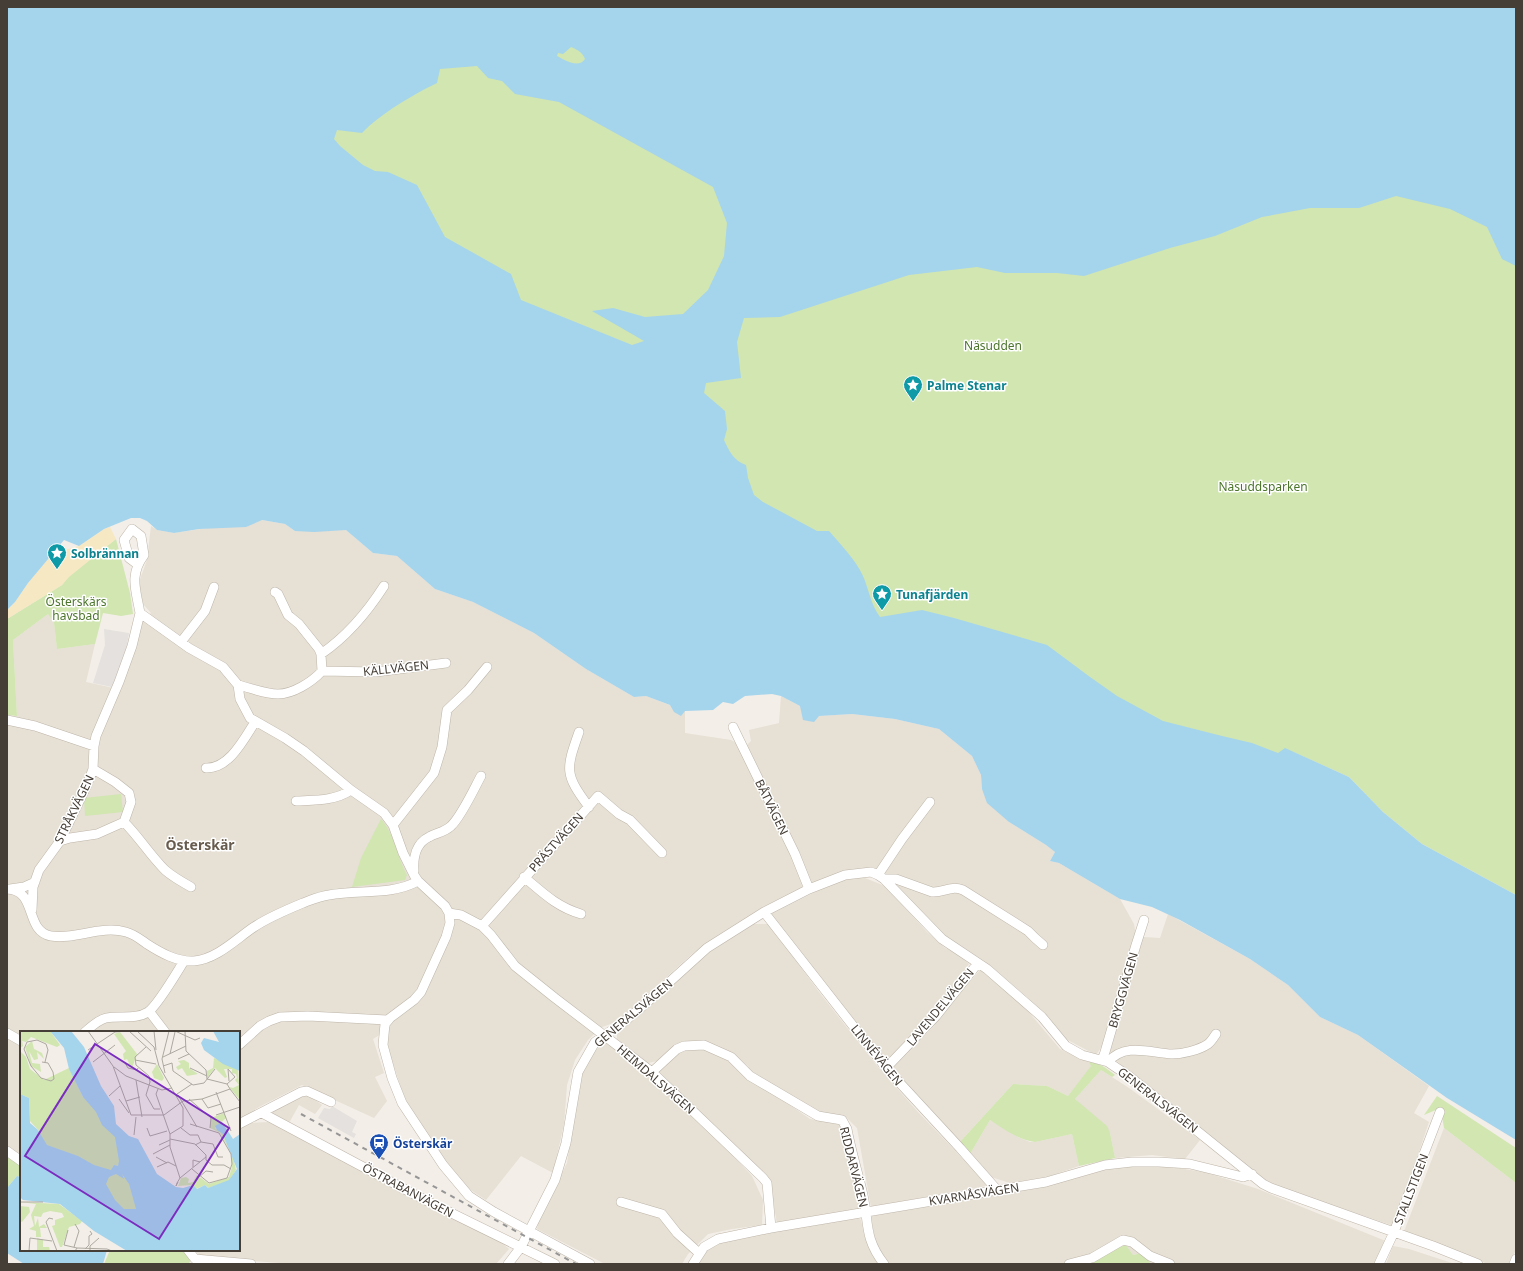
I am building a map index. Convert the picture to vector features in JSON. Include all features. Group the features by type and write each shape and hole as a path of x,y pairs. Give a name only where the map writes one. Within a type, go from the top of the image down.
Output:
{"street":[{"path":"137,564 134,582 140,613 193,650 217,663 227,671 238,685 280,694 298,688 322,671 321,654 319,649 288,615 276,592"},
{"path":"321,654 328,649 362,615 373,603 384,586"},
{"path":"181,642 205,611 214,587"},
{"name":"STRÅKVÄGEN","path":"32,911 35,882 42,864 60,841 94,769 94,746 99,728 120,682 132,646 140,613"},
{"name":"KÄLLVÄGEN","path":"322,671 376,672 446,663"},
{"path":"393,825 434,774 442,747 447,710 468,690 487,667"},
{"path":"238,685 238,691 243,706 250,718 304,751 351,790 384,813 393,825 403,853 416,878 445,906 449,913 450,923 446,936 421,992 414,1000 387,1020 385,1024 383,1045 396,1089 411,1118 443,1164 469,1196 494,1212 590,1264"},
{"path":"7,720 35,726 94,746"},
{"path":"206,768 218,766 225,762 255,722"},
{"name":"BÅTVÄGEN","path":"733,727 795,854 809,889"},
{"name":"PRÄSTVÄGEN","path":"579,732 569,760 569,773 576,789 588,806"},
{"path":"60,841 97,834 124,822 131,802 129,793 94,769"},
{"path":"416,878 413,861 422,842 451,827 458,818 481,776"},
{"path":"296,801 342,796 351,790"},
{"name":"PRÄSTVÄGEN","path":"482,926 524,877 598,796 619,814 630,820 662,853"},
{"path":"930,802 902,839 881,877 896,879 932,892 950,888 963,890 1028,931 1043,945"},
{"path":"124,822 136,834 164,869 191,888"},
{"name":"GENERALSVÄGEN","path":"508,1264 521,1247 530,1231 555,1180 563,1157 578,1072 595,1042 625,1021 707,948 764,912 809,889 845,875 871,872 881,877 942,939 987,969 1042,1017 1066,1046 1082,1055 1105,1061 1130,1077 1271,1188 1460,1256 1478,1264"},
{"name":"PRÄSTVÄGEN","path":"524,877 555,903 567,910 581,914"},
{"path":"8,889 20,893 24,897 32,911 33,921 41,932 46,935 58,936 113,930 124,932 136,936 161,952 184,961 200,960 216,954 265,920 316,898 330,894 399,888 416,878"},
{"path":"8,889 35,882"},
{"name":"LINNÉVÄGEN","path":"764,912 886,1068 952,1138 998,1191"},
{"name":"HEIMDALSVÄGEN","path":"449,913 461,915 482,926 491,935 515,966 652,1072 766,1183 771,1228"},
{"name":"BRYGGVÄGEN","path":"1105,1061 1136,944 1144,920"},
{"path":"86,1031 106,1018 138,1016 148,1011 184,961"},
{"name":"LAVENDELVÄGEN","path":"886,1068 936,1016 978,963"},
{"path":"148,1011 164,1031"},
{"path":"240,1044 260,1026 280,1017 308,1016 387,1020"},
{"path":"7,1033 20,1040"},
{"path":"1105,1061 1120,1053 1135,1050 1173,1054 1182,1053 1209,1044 1216,1034"},
{"name":"RIDDARVÄGEN","path":"652,1072 677,1049 684,1046 704,1045 731,1057 750,1076 818,1116 842,1120 847,1129 863,1194 870,1240 875,1252 884,1264"},
{"path":"240,1124 295,1094 307,1091 331,1102"},
{"name":"STALLSTIGEN","path":"1380,1264 1394,1232 1440,1112"},
{"name":"ÖSTRABANVÄGEN","path":"262,1113 425,1200 555,1264"},
{"path":"7,1151 20,1160"},
{"name":"KVARNÅSVÄGEN","path":"693,1264 699,1253 708,1244 718,1239 771,1228 1046,1182 1105,1165 1132,1162 1160,1162 1190,1164 1242,1177 1252,1174"},
{"path":"621,1202 662,1214 677,1233 699,1253"},
{"path":"1069,1264 1092,1258 1123,1240 1132,1242 1150,1256 1170,1264"},
{"path":"189,1251 195,1259 251,1264"},
{"path":"1514,1264 1516,1259"}],"shaded area":[{"path":"261,520 285,524 295,531 346,530 373,553 397,556 435,589 473,602 534,633 586,669 634,697 646,696 685,711 685,733 731,740 736,743 800,872 803,887 720,934 692,954 618,1021 600,1028 588,1040 575,1060 567,1085 564,1124 553,1173 521,1156 486,1200 466,1187 450,1170 406,1103 387,1045 389,1029 373,1039 384,1073 375,1077 387,1101 374,1118 302,1085 259,1107 240,1119 240,1031 20,1031 20,1157 7,1148 7,718 17,716 13,640 48,614 54,623 57,649 95,644 86,682 118,689 139,625 151,613 143,604 138,585 147,560 151,526 157,530 174,533"},
{"path":"104,629 129,633 125,656 112,687 93,683 105,645"},
{"path":"781,696 819,716 852,714 895,719 939,729 972,756 981,775 982,789 1009,822 1055,852 1050,861 1059,863 1120,899 1134,924 1137,941 1104,1043 1096,1055 1066,1039 1027,997 983,960 960,945 945,941 898,888 873,867 811,885 747,745 751,741 749,730 779,723"},
{"path":"860,876 885,886 927,932 945,948 957,953 969,964 947,994 933,1017 885,1061 771,914 837,881"},
{"path":"1168,914 1250,959 1288,985 1320,1017 1358,1035 1429,1086 1414,1113 1429,1122 1394,1226 1270,1184 1109,1054 1143,937 1160,938"},
{"path":"752,924 769,924 819,992 878,1067 918,1112 984,1181 986,1186 871,1207 857,1128 844,1115 820,1113 751,1073 748,1066 733,1054 698,1043 657,1061 648,1063 617,1039 617,1034 705,954"},
{"path":"981,969 1027,1010 1060,1049 1089,1062 1092,1066 1068,1096 1047,1086 1013,1084 959,1143 892,1069 934,1026 945,1009"},
{"path":"604,1042 609,1044 651,1075 716,1138 752,1176 763,1200 762,1225 708,1234 688,1254 682,1264 605,1264 537,1229 538,1222 567,1163 581,1073 593,1053"},
{"path":"699,1048 725,1056 755,1081 810,1119 841,1125 844,1130 859,1191 860,1212 777,1224 770,1182 658,1072 679,1053 685,1050"},
{"path":"1101,1070 1129,1088 1200,1140 1185,1159 1152,1155 1115,1158 1110,1133 1075,1099"},
{"path":"308,1095 322,1105 315,1114 299,1105 289,1123 272,1113 273,1110 299,1096"},
{"path":"332,1106 357,1121 352,1132 356,1134 354,1138 318,1118 324,1108 330,1109"},
{"path":"990,1120 1018,1137 1030,1142 1072,1134 1079,1166 1050,1176 1010,1183 991,1177 970,1154"},
{"path":"270,1122 502,1243 509,1249 496,1264 292,1264 202,1257 195,1251 240,1251 240,1128 249,1123"},
{"path":"1444,1128 1516,1183 1516,1249 1510,1264 1487,1264 1474,1257 1403,1234"},
{"path":"1136,1166 1170,1167 1204,1172 1258,1189 1388,1242 1376,1264 1151,1264 1142,1253 1133,1255 1121,1235 1086,1262 1077,1264 888,1264 876,1246 871,1216 1045,1186 1103,1169"},
{"path":"858,1218 861,1220 869,1247 879,1264 697,1264 705,1251 713,1244 752,1235"},
{"path":"1393,1246 1409,1249 1455,1264 1386,1264"}],"green space":[{"name":"Näsudden","path":"237,7 1516,106 1516,895 1422,844 1383,812 1349,777 1293,752 1249,845 7,126"},
{"name":"Österskärs havsbad","path":"116,539 130,593 133,614 121,616 103,613 95,644 57,649 54,623 48,614 13,640 17,716 7,715 7,619 62,585 68,577"},
{"path":"121,794 123,812 85,816 84,798"},
{"path":"381,819 386,825 393,839 407,875 405,880 352,887 361,858"},
{"path":"1089,1062 1106,1068 1115,1075 1112,1077 1101,1070 1075,1099 1107,1126 1110,1133 1115,1158 1079,1166 1072,1134 1035,1142 1029,1141 1017,1137 990,1120 970,1154 959,1143 1013,1084 1047,1086 1068,1096 1091,1066"},
{"path":"1437,1096 1516,1148 1516,1183 1444,1128 1442,1116 1438,1109 1424,1115"},
{"path":"7,1157 20,1165 20,1177 17,1176 7,1188"},
{"path":"1126,1245 1133,1255 1142,1253 1151,1264 1094,1264 1093,1261 1110,1250"},
{"path":"110,1251 185,1251 190,1261 189,1264 104,1264"}],"sand":[{"name":"Solbrännan","path":"110,527 116,539 69,577 62,585 7,619 7,610 15,602 28,583 57,548 61,551 79,546 104,529"}],"water":[{"path":"7,7 1516,7 1516,266 1502,259 1487,227 1450,209 1396,196 1359,208 1310,208 1262,217 1215,236 1170,248 1084,276 1057,273 1005,273 977,267 909,275 780,317 744,318 737,342 741,378 706,383 704,393 725,411 727,429 724,440 735,458 746,465 748,478 754,495 763,502 817,531 829,531 848,552 860,570 874,608 880,617 922,610 1047,645 1117,696 1163,721 1252,743 1278,753 1285,748 1349,777 1383,812 1422,844 1516,895 1516,1140 1447,1098 1358,1035 1320,1017 1288,985 1250,959 1180,920 1152,907 1120,899 1059,863 1050,861 1055,852 1009,822 987,803 982,789 981,775 972,756 939,729 895,719 852,714 819,716 814,722 803,720 800,706 781,696 772,694 745,696 733,704 723,702 713,710 685,711 681,716 674,712 670,705 646,696 634,697 586,669 534,633 473,602 435,589 397,556 373,553 346,530 314,532 295,531 285,524 262,520 246,527 199,529 174,533 157,530 147,521 140,518 131,518 104,529 79,546 64,540 7,610","holes":["571,47 578,50 583,55 585,59 582,62 575,64 563,60 557,56 558,53 563,54","477,66 488,78 502,81 515,94 559,102 713,187 727,223 724,256 708,290 683,314 645,317 613,308 592,311 644,341 632,345 521,300 511,274 445,237 417,185 388,172 375,171 363,165 340,146 334,139 337,130 362,133 369,126 398,105 437,83 440,69"]},
{"path":"17,1176 20,1177 20,1251 107,1251 103,1264 24,1264 7,1253 7,1188"}],"railway":[{"path":"301,1114 576,1264"}],"place":[{"name":"Palme Stenar","path":"913,402"},
{"name":"Solbrännan","path":"57,570"},
{"name":"Tunafjärden","path":"882,611"},
{"name":"Österskär","path":"379,1160"}],"district":[{"name":"Österskär","path":"200,844"}],"park label":[{"name":"Näsuddsparken","path":"1263,486"}]}
